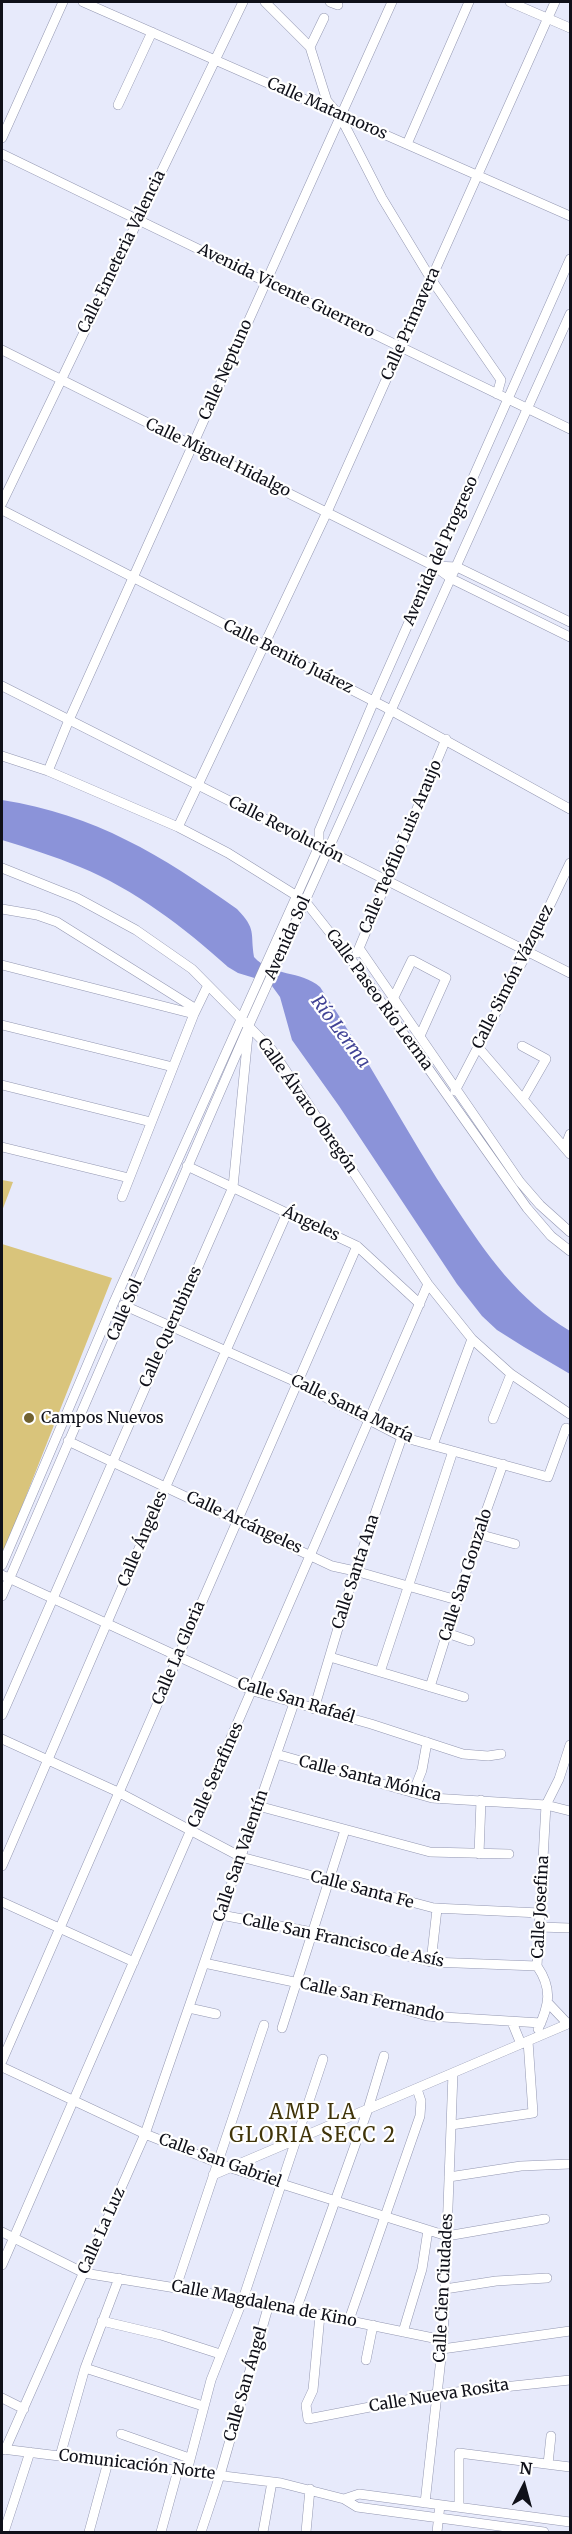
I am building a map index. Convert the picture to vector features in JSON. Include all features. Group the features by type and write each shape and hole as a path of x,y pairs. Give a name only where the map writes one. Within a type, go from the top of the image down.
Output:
{"street":[{"path":"2,138 63,2"},
{"name":"Calle Matamoros","path":"83,2 570,216"},
{"name":"Calle Emeteria Valencia","path":"2,503 243,2"},
{"path":"266,2 310,47 327,101 340,116 382,198 431,279 501,380 498,394"},
{"name":"Calle Neptuno","path":"48,771 392,2"},
{"path":"407,144 469,2"},
{"path":"510,2 570,28"},
{"name":"Calle Primavera","path":"178,827 327,512 555,2"},
{"path":"310,47 324,18"},
{"path":"118,105 152,32"},
{"name":"Avenida Vicente Guerrero","path":"2,154 570,429"},
{"name":"Avenida del Progreso","path":"323,849 319,831 374,701 570,259"},
{"name":"Avenida del Progreso","path":"323,849 458,567 570,317"},
{"name":"Calle Miguel Hidalgo","path":"2,350 434,566 452,579 570,637"},
{"name":"Calle Benito Juárez","path":"2,510 374,701 570,809"},
{"path":"434,566 458,567 570,622"},
{"name":"Calle Revolución","path":"2,686 570,973"},
{"name":"Calle Teófilo Luis Araujo","path":"394,997 357,951 446,739"},
{"name":"Calle Paseo Río Lerma","path":"2,756 48,771 178,827 228,853 297,895 353,962 527,1208 551,1236 570,1251"},
{"name":"Avenida Sol","path":"245,1022 292,918 297,895 323,849"},
{"name":"Avenida Sol","path":"292,918 305,902 323,849"},
{"name":"Calle Simón Vázquez","path":"455,1091 528,951 570,864"},
{"name":"Calle Álvaro Obregón","path":"2,868 77,898 136,930 192,969 272,1050 429,1284 472,1339 511,1374 570,1414"},
{"path":"2,909 37,915 57,922 195,1011"},
{"path":"420,1036 446,978 411,960 394,997 455,1091 520,1182 540,1205 570,1232"},
{"path":"2,965 195,1011"},
{"path":"122,1197 195,1011 208,985"},
{"name":"Calle Sol","path":"2,1596 5,1577 68,1441 187,1166 245,1022"},
{"name":"Calle Sol","path":"2,1565 114,1302 245,1022"},
{"name":"Calle Querubines","path":"2,1715 170,1326 233,1187 245,1022"},
{"path":"2,1024 173,1067"},
{"path":"477,1046 567,1151"},
{"path":"522,1046 546,1059 523,1100"},
{"path":"2,1085 151,1122"},
{"path":"567,1151 570,1134"},
{"path":"2,1147 129,1178"},
{"name":"Ángeles","path":"187,1166 357,1246 420,1304"},
{"name":"Calle Ángeles","path":"2,1866 287,1213"},
{"name":"Calle La Gloria","path":"2,2061 357,1246"},
{"name":"Calle Serafines","path":"2,2265 429,1284"},
{"name":"Calle Santa María","path":"114,1302 296,1382 402,1437 548,1477 568,1429"},
{"path":"433,1445 472,1339"},
{"path":"493,1419 511,1374"},
{"name":"Calle Santa Ana","path":"314,1708 356,1570 402,1437"},
{"name":"Calle Arcángeles","path":"68,1441 237,1519 332,1566 356,1570 457,1600"},
{"path":"380,1672 453,1451"},
{"name":"Calle San Gonzalo","path":"430,1687 478,1534 503,1464"},
{"path":"478,1534 515,1544"},
{"name":"Calle San Rafaél","path":"5,1577 252,1691 463,1754 488,1756 501,1754"},
{"path":"447,1633 470,1641"},
{"path":"330,1658 464,1697"},
{"name":"Calle San Valentín","path":"189,2008 294,1703"},
{"name":"Calle Santa Fe","path":"2,1739 118,1792 241,1857 437,1909 540,1913"},
{"path":"413,1792 422,1770 427,1742"},
{"path":"546,1805 559,1779 570,1745"},
{"name":"Calle Santa Mónica","path":"276,1754 432,1798 546,1805 570,1811"},
{"path":"479,1854 481,1800"},
{"name":"Calle Josefina","path":"546,1805 537,1966 547,1984 549,2004"},
{"path":"258,1806 430,1852 509,1854"},
{"path":"282,2028 345,1830"},
{"path":"2,1902 134,1962"},
{"path":"431,1962 437,1909"},
{"name":"Calle San Francisco de Asís","path":"221,1915 312,1932 431,1962 537,1966"},
{"path":"539,1927 570,1928"},
{"name":"Calle San Fernando","path":"204,1963 351,1994 427,2016 541,2023"},
{"path":"213,2175 231,2168 368,2109 417,2089 453,2073 527,2042 569,2024 549,2004 541,2023 527,2042"},
{"path":"189,2008 216,2014"},
{"name":"Calle La Luz","path":"3,2449 24,2409 145,2134 189,2008"},
{"path":"451,2125 533,2113 527,2042 512,2022"},
{"path":"176,2287 264,2025"},
{"path":"296,2310 368,2109 384,2056"},
{"path":"160,2532 189,2458 220,2354 243,2299 323,2059"},
{"name":"Calle San Gabriel","path":"2,2067 145,2134 231,2168 447,2236"},
{"name":"Calle Cien Ciudades","path":"425,2503 442,2345 453,2073"},
{"path":"349,2320 420,2116 422,2102 417,2089"},
{"path":"449,2177 521,2166 570,2164"},
{"path":"447,2236 545,2219"},
{"path":"403,2332 422,2269 428,2230"},
{"name":"Calle Magdalena de Kino","path":"2,2232 84,2273 176,2287 320,2314 403,2332 442,2345 570,2331"},
{"path":"60,2456 85,2368 119,2278"},
{"path":"445,2289 496,2281 547,2278"},
{"name":"Calle San Ángel","path":"201,2532 220,2475 269,2304"},
{"name":"Calle Nueva Rosita","path":"320,2314 313,2390 306,2405 308,2419 437,2394 570,2380"},
{"path":"102,2321 161,2335 220,2354"},
{"path":"366,2360 373,2325"},
{"path":"85,2368 203,2406"},
{"path":"2,2398 24,2409"},
{"path":"121,2434 189,2458"},
{"path":"548,2464 551,2436"},
{"name":"Comunicación Norte","path":"3,2449 272,2482 310,2489 344,2499 357,2507 439,2518 494,2529 544,2532"},
{"path":"4,2532 30,2452"},
{"path":"459,2507 459,2453 570,2467"},
{"path":"89,2532 108,2462"},
{"path":"263,2532 272,2482"},
{"path":"306,2532 310,2489"},
{"path":"344,2499 359,2494 570,2522"},
{"path":"437,2532 440,2505"},
{"path":"494,2529 496,2512"}],"shaded area":[{"path":"2,1180 13,1182 2,1211"},
{"name":"Campos Nuevos","path":"2,1244 112,1278 2,1557"}],"water":[{"name":"Río Lerma","path":"2,800 68,816 98,827 154,855 237,909 248,922 254,957 261,963 269,968 304,978 320,987 437,1178 491,1259 519,1291 551,1319 570,1331 570,1374 497,1330 482,1316 457,1284 339,1106 292,1040 280,997 272,986 228,967 177,924 120,886 70,863 2,840"}],"place":[{"name":"Campos Nuevos","path":"29,1418"}],"district":[{"name":"AMP LA GLORIA SECC 2","path":"313,2124"}]}
